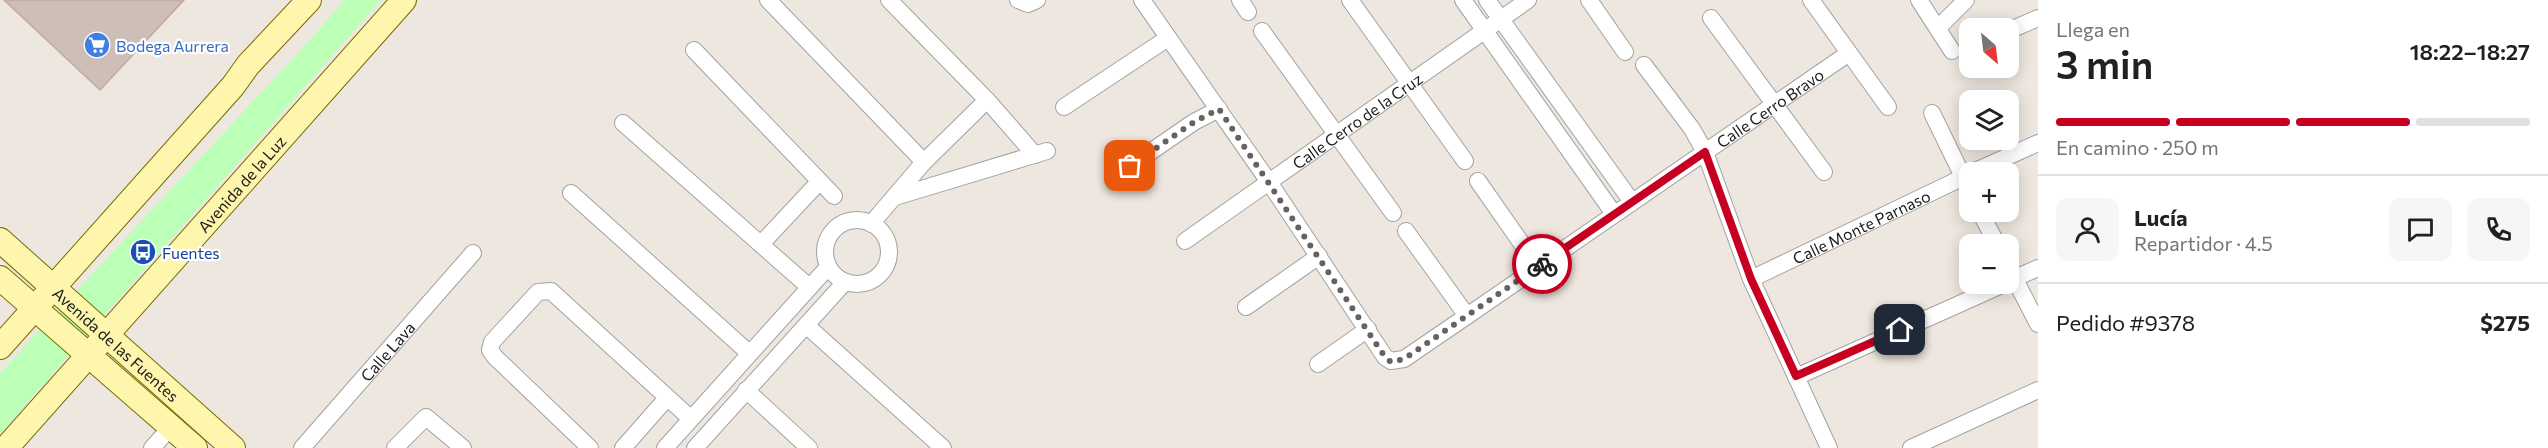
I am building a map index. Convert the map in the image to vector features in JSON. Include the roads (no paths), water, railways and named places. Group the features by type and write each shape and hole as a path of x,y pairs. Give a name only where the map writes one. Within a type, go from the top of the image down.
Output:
{"main road":[{"path":"0,347 233,86 248,65 309,0"},
{"name":"Avenida de la Luz","path":"6,448 90,357 404,0"},
{"name":"Avenida de las Fuentes","path":"2,246 233,448"},
{"name":"Avenida de las Fuentes","path":"0,278 195,448"}],"street":[{"path":"889,0 1041,153 894,197"},
{"path":"1142,0 1368,329 1318,364"},
{"path":"1350,0 1465,161"},
{"path":"1463,0 1614,214"},
{"path":"1487,0 1632,202"},
{"name":"Calle Cerro de la Cruz","path":"1185,241 1528,0"},
{"path":"1589,0 1625,52"},
{"path":"1811,0 1888,107"},
{"path":"1919,0 1952,51"},
{"path":"1938,28 1966,0"},
{"path":"772,2 924,162"},
{"path":"1711,18 1824,172"},
{"path":"2019,26 2038,18"},
{"path":"1262,32 1393,213"},
{"path":"1064,107 1168,38"},
{"path":"694,50 834,196"},
{"name":"Calle Cerro Bravo","path":"1368,329 1385,357 1391,362 1404,359 1849,53"},
{"path":"1644,65 1692,129 1705,152 1751,279 1829,448"},
{"path":"871,224 924,162 987,100"},
{"path":"1130,166 1194,122 1219,109"},
{"path":"1932,113 1959,162"},
{"path":"623,123 808,286"},
{"name":"Calle Monte Parnaso","path":"2000,162 2038,142"},
{"path":"1478,181 1538,267"},
{"path":"761,244 819,182"},
{"name":"Calle Monte Parnaso","path":"1751,279 1959,183"},
{"path":"571,193 748,353"},
{"path":"855,220 871,224 879,228 886,239 889,252 886,265 878,276 868,282 857,284 845,282 835,276 828,267 824,255 826,243 832,231 842,223 855,220"},
{"path":"1406,231 1467,316"},
{"name":"Calle Lava","path":"302,448 473,253"},
{"path":"1246,307 1319,256"},
{"path":"665,448 808,286 828,267"},
{"path":"2019,274 2038,268"},
{"path":"695,448 845,282"},
{"path":"590,448 490,350 492,342 538,292 551,291 690,418"},
{"path":"2019,293 2038,324"},
{"path":"1796,376 1972,294"},
{"path":"807,326 943,448"},
{"path":"746,390 809,448"},
{"path":"1911,448 2038,390"},
{"path":"623,448 667,398"},
{"path":"395,448 426,417 464,448"},
{"path":"152,448 171,427"}],"place":[{"name":"Bodega Aurrera","path":"97,45"},
{"name":"Fuentes","path":"143,252"}]}
